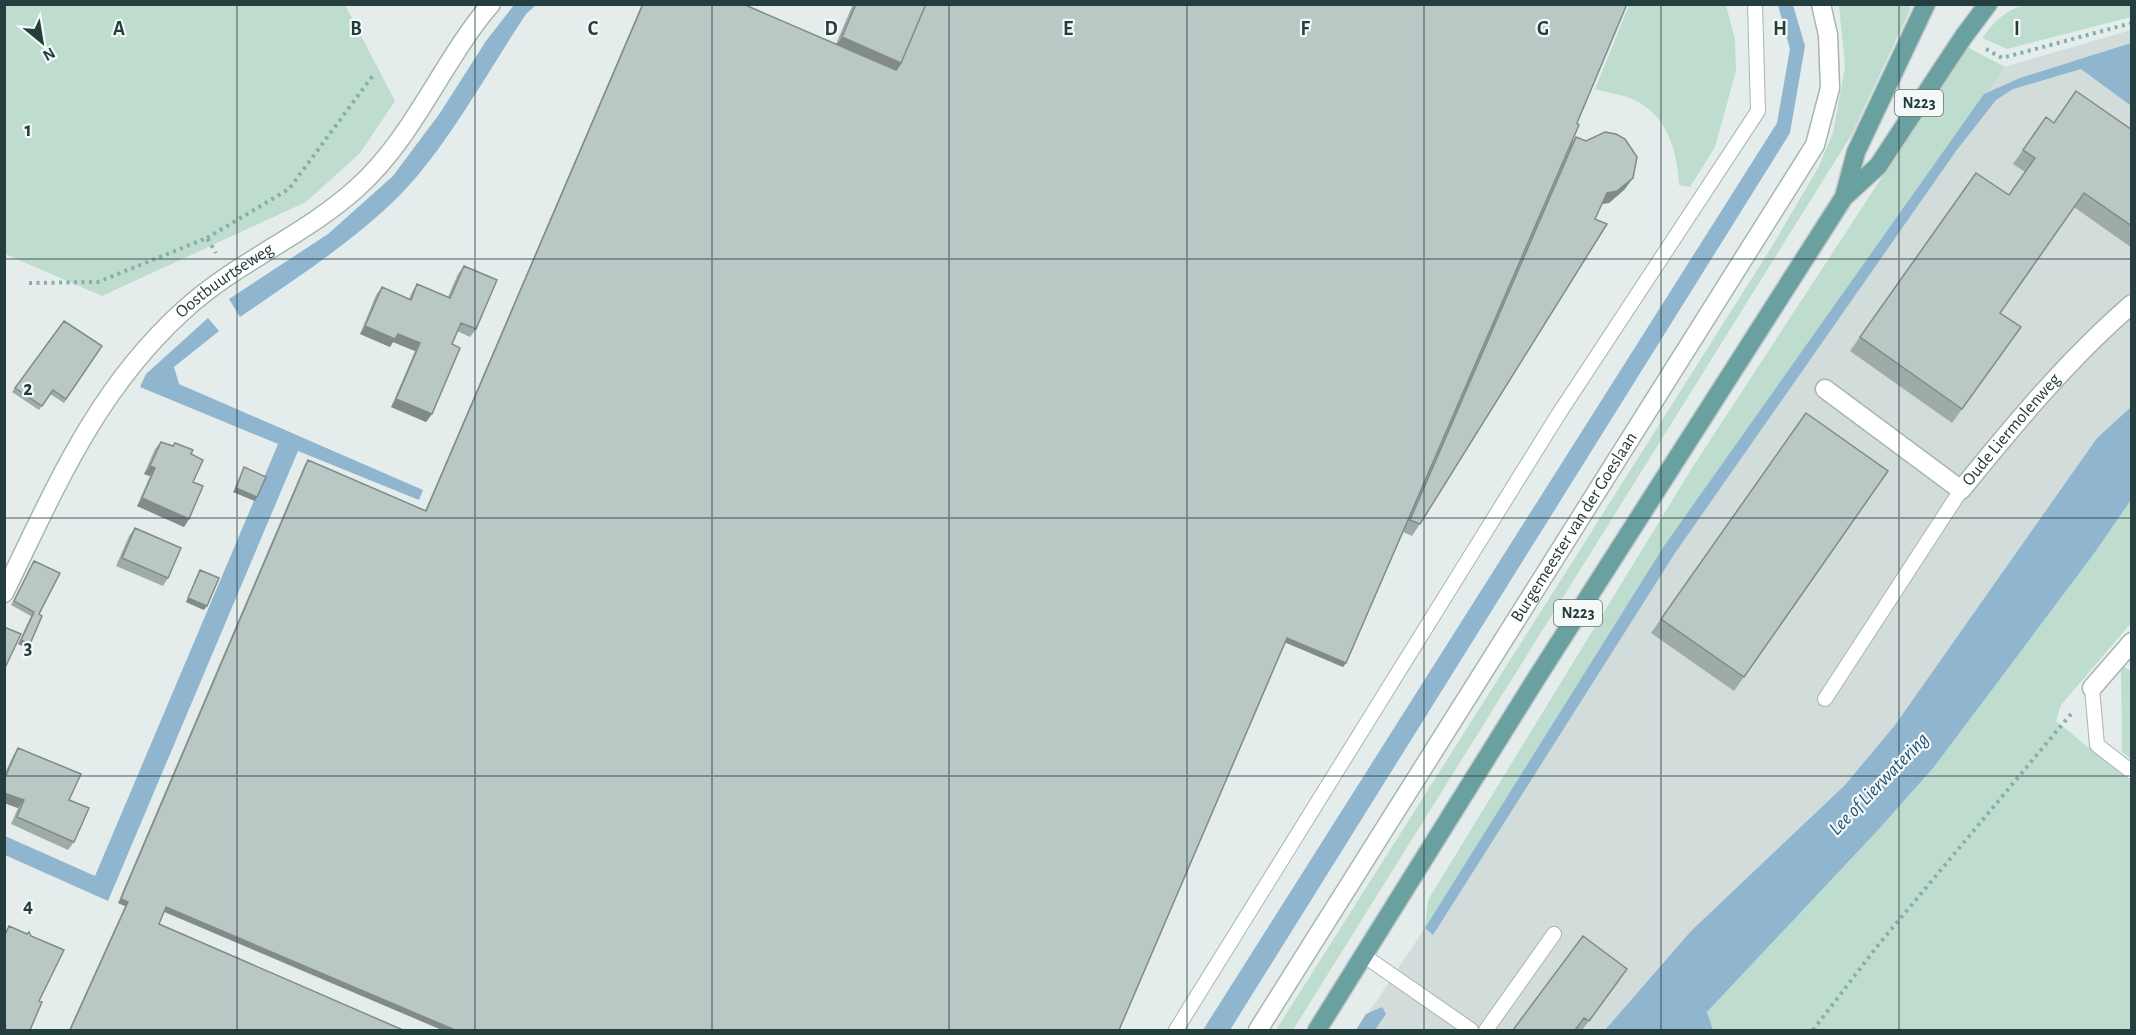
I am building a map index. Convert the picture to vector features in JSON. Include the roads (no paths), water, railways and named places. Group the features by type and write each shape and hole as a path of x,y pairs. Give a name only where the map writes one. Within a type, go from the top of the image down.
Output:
{"main road":[{"name":"N223","path":"1844,197 1856,152 1926,4"},
{"name":"N223","path":"1317,1030 1844,197 1878,165 1988,4"}],"street":[{"name":"Oostbuurtseweg","path":"4,593 74,450 130,364 168,326 229,274 310,226 359,187 397,143 491,4"},
{"name":"Burgemeester van der Goeslaan","path":"1258,1030 1815,145 1830,88 1828,35 1821,4"},
{"name":"Oude Liermolenweg","path":"1825,389 1961,490 2024,413 2100,331 2132,304"},
{"path":"2092,688 2132,642"}],"lane":[{"path":"1176,1030 1558,415 1758,111 1755,4"},
{"path":"1825,699 1961,490"},
{"path":"2092,688 2097,745 2132,772"},
{"path":"1486,1030 1554,934"},
{"path":"1363,955 1471,1030"}],"water":[{"path":"514,5 536,5 526,14 451,132 417,176 363,229 240,317 229,299 328,234 393,176 440,113 486,41"},
{"path":"1778,5 1793,5 1805,46 1790,133 1230,1030 1203,1030 1777,123 1790,49"},
{"path":"2131,43 2130,105 2081,69 2013,89 1996,100 1956,151 1675,553 1433,935 1425,928 1664,546 1984,94 2020,78"},
{"path":"208,318 219,331 174,367 179,384 423,490 419,500 298,451 108,901 5,855 5,836 95,876 278,444 140,387 146,374"},
{"name":"Lee of Lierwatering","path":"2131,407 2131,500 2093,555 1934,767 1707,1012 1713,1030 1605,1030 1691,931 1845,785 1895,725 2097,438"},
{"path":"1382,1007 1386,1014 1375,1030 1356,1030 1366,1014"}]}
